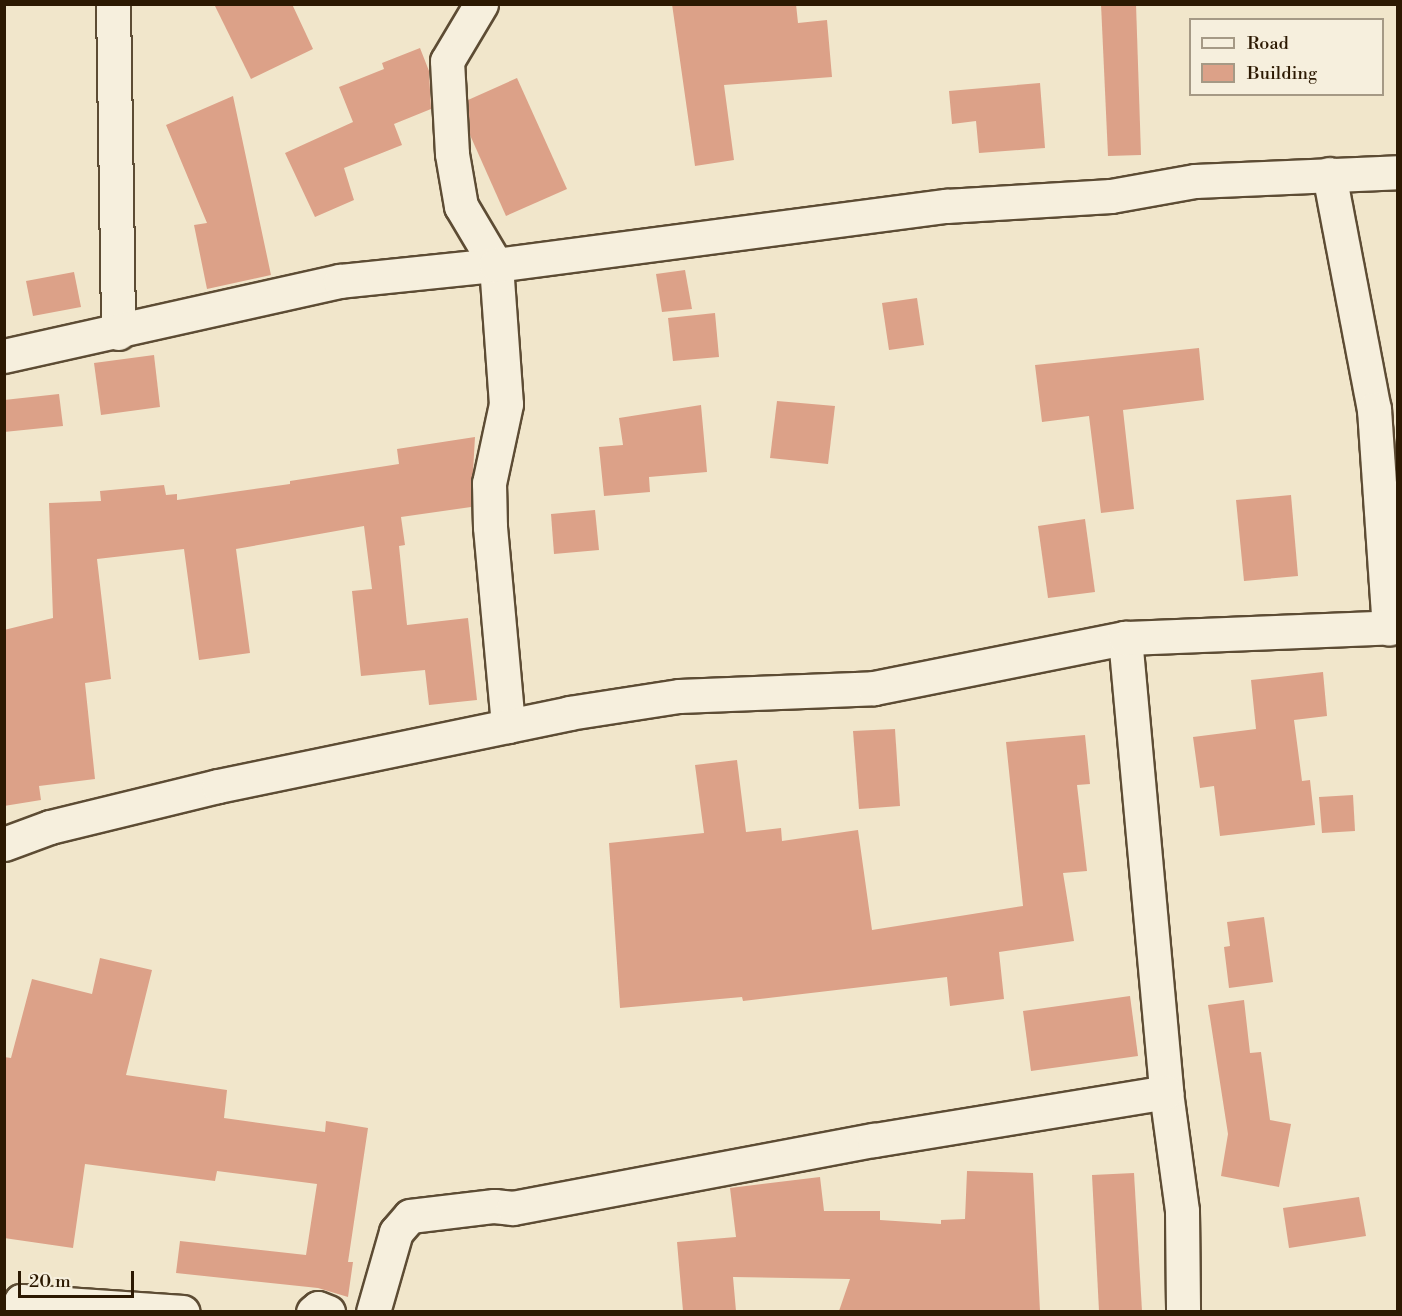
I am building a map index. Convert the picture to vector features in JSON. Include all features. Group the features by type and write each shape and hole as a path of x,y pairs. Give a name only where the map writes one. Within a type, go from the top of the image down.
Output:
{"street":[{"path":"113,4 118,333"},
{"path":"481,4 447,61 452,154 461,206 496,265 506,404 489,483 489,516 508,726"},
{"path":"4,356 118,333 340,281 496,265 946,206 1111,196 1195,181 1398,172"},
{"path":"4,844 50,827 218,786 508,726 679,696 874,688 1125,638 1393,628 1374,409 1329,174"},
{"path":"1125,638 1166,1092 1182,1211 1183,1311"},
{"path":"373,1311 396,1232 410,1216 495,1206 513,1208 874,1140 1166,1092"},
{"path":"20,1311 21,1301 183,1311"},
{"path":"313,1311 328,1311"}],"building":[{"path":"214,4 292,4 313,49 251,79"},
{"path":"672,4 796,4 798,23 827,20 832,77 724,85 734,160 695,166"},
{"path":"1101,4 1136,4 1141,155 1108,156"},
{"path":"420,48 429,71 431,109 394,124 402,145 344,168 354,200 315,217 285,153 353,122 339,87 384,69 382,63"},
{"path":"517,78 567,189 506,216 470,135 468,100"},
{"path":"1040,83 1045,148 979,153 976,121 952,124 949,91"},
{"path":"233,96 271,275 207,289 194,225 207,223 166,125"},
{"path":"685,270 692,309 662,312 656,274"},
{"path":"74,272 81,307 33,316 26,281"},
{"path":"917,298 924,345 889,350 882,303"},
{"path":"715,313 719,357 673,361 668,318"},
{"path":"1199,348 1204,400 1123,410 1134,509 1101,513 1089,416 1042,422 1035,365"},
{"path":"154,355 160,407 101,415 94,363"},
{"path":"59,394 63,426 4,432 4,400"},
{"path":"777,401 835,406 828,464 770,458"},
{"path":"701,405 707,472 649,477 650,492 604,496 599,447 623,445 619,418"},
{"path":"475,437 471,507 401,517 405,545 399,546 407,625 468,618 477,700 429,705 425,670 361,676 352,591 372,589 364,526 236,549 250,653 199,660 184,549 97,559 111,679 85,683 95,779 39,786 41,800 4,806 4,630 53,618 49,503 101,501 100,491 164,485 166,495 177,494 177,500 290,484 290,481 399,464 397,449"},
{"path":"1291,495 1298,576 1244,581 1236,500"},
{"path":"595,510 599,550 554,554 551,514"},
{"path":"1085,519 1095,592 1048,598 1038,526"},
{"path":"1323,672 1327,716 1294,720 1302,781 1310,780 1315,825 1220,836 1214,786 1200,788 1193,737 1256,729 1251,680"},
{"path":"895,729 900,806 859,809 853,731"},
{"path":"1085,735 1090,784 1077,785 1087,871 1063,873 1074,941 999,952 1004,999 950,1006 947,977 743,1001 742,997 620,1008 609,843 704,833 695,765 737,760 746,832 781,828 782,841 858,830 872,930 1023,906 1006,742"},
{"path":"1353,795 1355,831 1322,833 1319,797"},
{"path":"1264,917 1273,982 1229,988 1224,947 1230,946 1227,922"},
{"path":"100,958 152,970 126,1075 227,1090 224,1118 325,1132 326,1121 368,1128 348,1262 353,1262 348,1297 318,1288 176,1273 180,1241 306,1255 317,1184 217,1171 215,1181 85,1164 73,1248 4,1238 4,1057 11,1058 32,979 92,994"},
{"path":"1130,996 1138,1056 1031,1071 1023,1011"},
{"path":"1244,1000 1250,1053 1261,1052 1270,1120 1291,1124 1279,1187 1221,1176 1228,1134 1208,1005"},
{"path":"967,1171 1033,1173 1040,1311 839,1311 850,1279 733,1277 736,1311 683,1311 677,1242 736,1237 730,1188 820,1177 824,1211 880,1211 880,1220 941,1224 941,1220 965,1219"},
{"path":"1134,1173 1142,1311 1099,1311 1092,1175"},
{"path":"1359,1197 1366,1236 1289,1248 1283,1208"}]}
